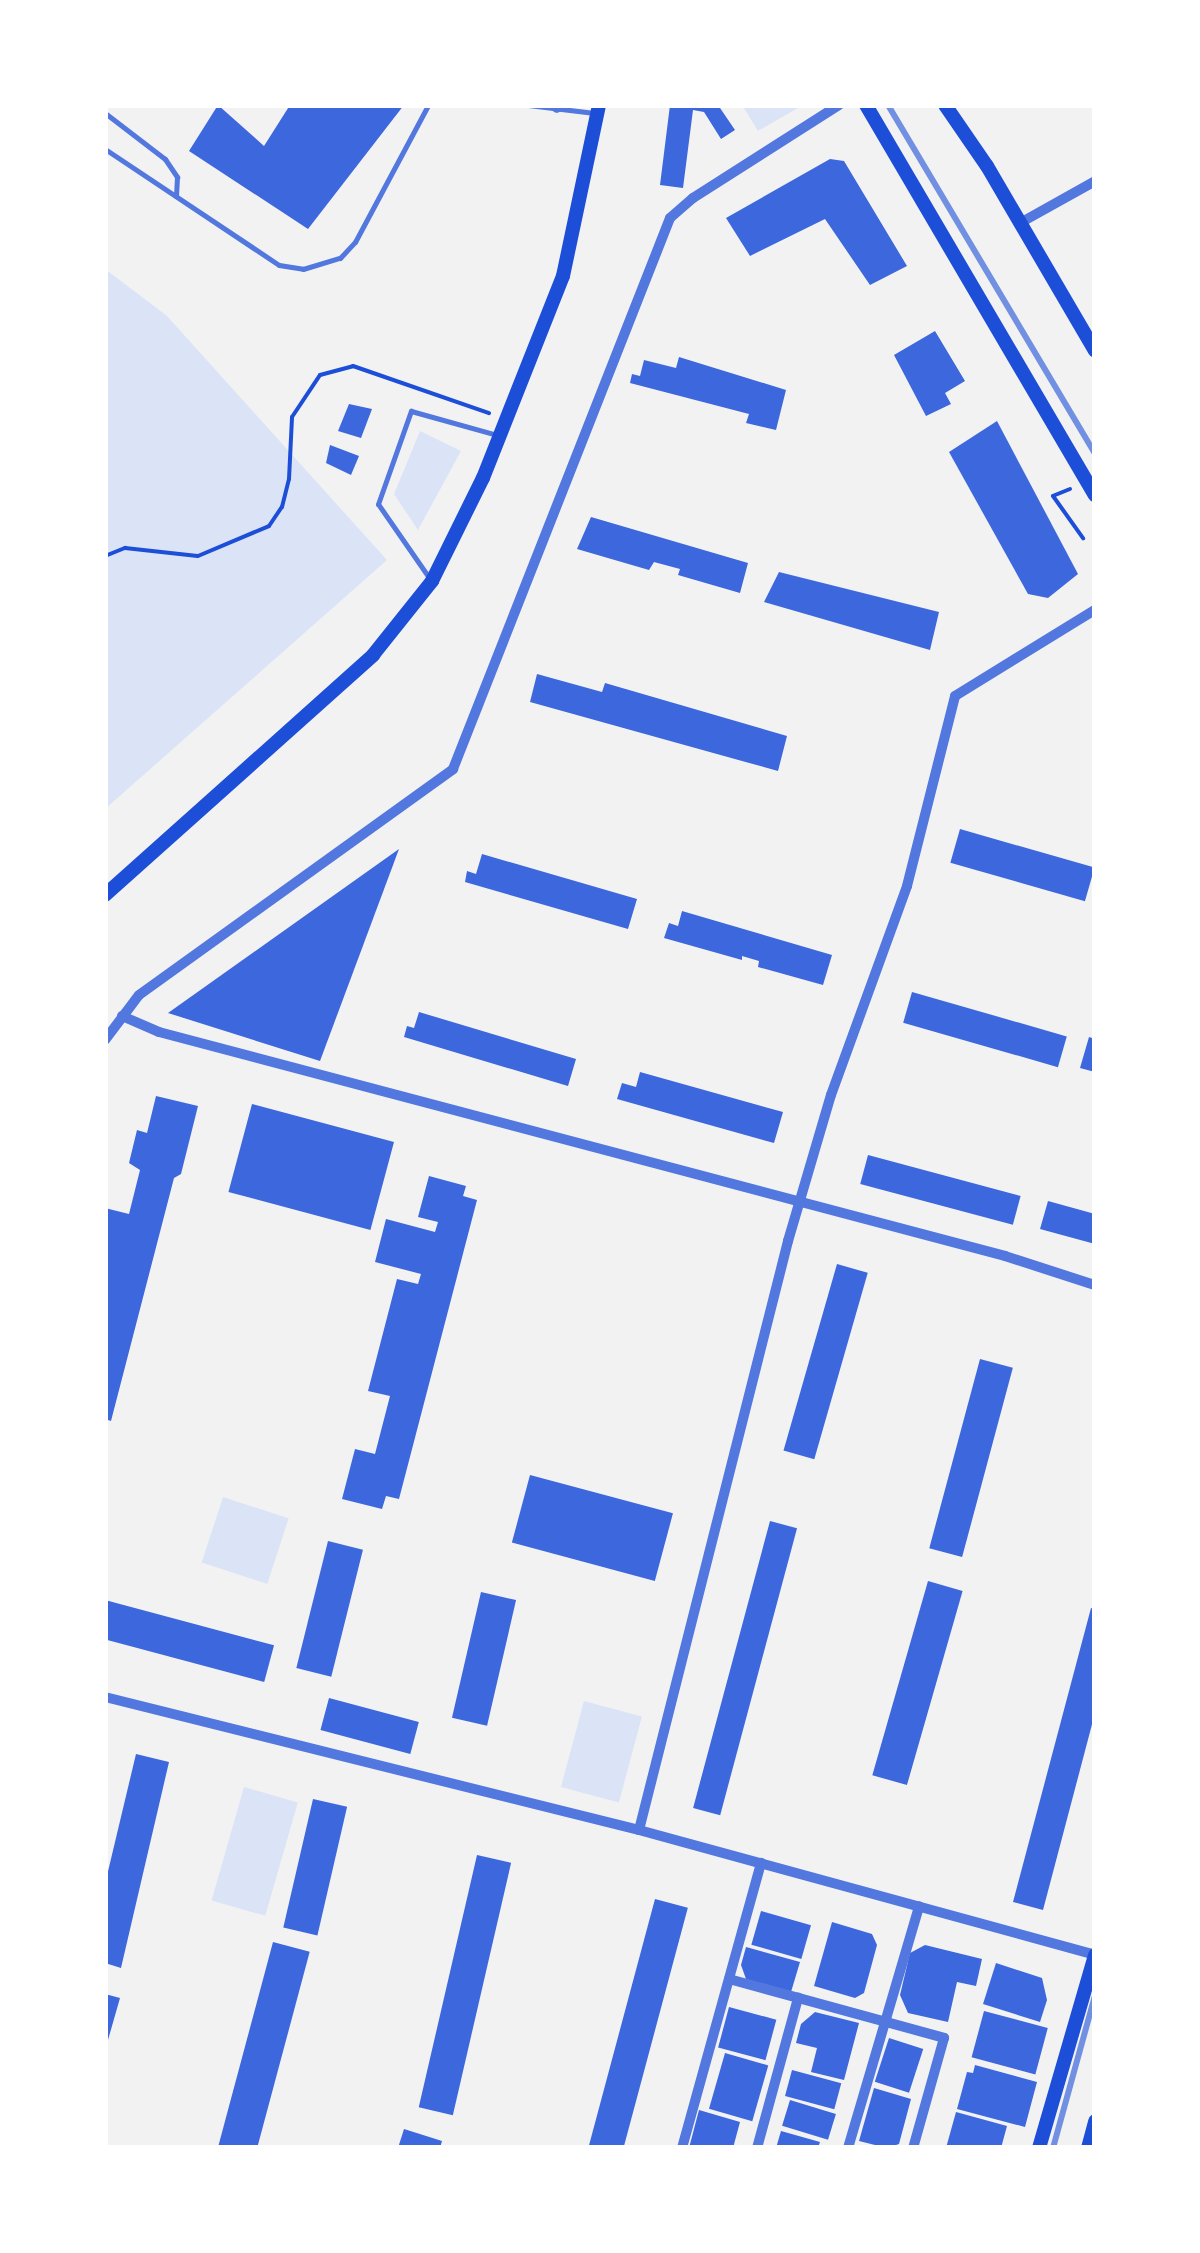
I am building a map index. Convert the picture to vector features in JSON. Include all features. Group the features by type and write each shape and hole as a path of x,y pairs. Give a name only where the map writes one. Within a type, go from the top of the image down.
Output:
{"main road":[{"path":"866,105 1095,495"},
{"path":"945,105 1095,351"},
{"path":"105,895 373,655 432,581 500,436 563,276 598,109"},
{"path":"1039,2148 1095,1955"},
{"path":"1088,2148 1095,2122"}],"street":[{"path":"105,1040 139,995 453,770 670,218 694,198 839,105"},
{"path":"1020,223 1095,181"},
{"path":"639,1830 799,1205 831,1095 906,886 955,696 1095,610"},
{"path":"122,1016 159,1032 799,1205 1005,1256 1095,1285"},
{"path":"105,1697 639,1830 1095,1955"},
{"path":"682,2148 761,1863"},
{"path":"848,2148 919,1906"},
{"path":"730,1979 944,2038 913,2148"},
{"path":"757,2148 798,1998"}],"lane":[{"path":"105,149 280,265 322,266 340,258 355,242 428,105"},
{"path":"528,105 598,109"},
{"path":"105,112 165,159 177,177 176,197"},
{"path":"432,581 378,504 410,412 500,436"}],"path":[{"path":"105,556 125,548 198,556 269,526 282,507 290,480 292,417 320,374 352,366 506,420"},
{"path":"1053,496 1083,538"}],"shaded area":[{"path":"742,105 803,105 758,131"},
{"path":"105,269 167,316 387,560 105,809"},
{"path":"420,431 461,451 418,530 394,494"},
{"path":"223,1497 289,1518 267,1584 202,1563"},
{"path":"584,1701 642,1717 619,1802 561,1787"},
{"path":"244,1787 298,1802 265,1916 211,1900"}],"building":[{"path":"218,105 264,146 290,105 404,105 308,229 189,151"},
{"path":"670,105 718,105 735,130 721,139 704,112 693,110 683,188 660,185"},
{"path":"830,159 844,161 907,266 870,285 825,219 750,256 726,218"},
{"path":"935,331 965,381 945,393 951,404 926,416 894,355"},
{"path":"679,357 786,390 776,430 746,423 749,414 630,383 632,374 640,376 644,360 676,368"},
{"path":"349,404 372,409 361,438 338,431"},
{"path":"997,421 1078,574 1048,598 1028,594 949,452"},
{"path":"330,445 359,456 351,475 326,463"},
{"path":"591,517 748,563 740,593 678,575 680,569 654,562 649,570 577,549"},
{"path":"779,572 939,612 930,650 764,602"},
{"path":"537,674 602,692 605,683 787,736 778,771 530,702"},
{"path":"960,829 1095,868 1085,901 950,863"},
{"path":"399,849 320,1061 168,1013"},
{"path":"482,854 637,899 628,929 465,882 467,871 476,874"},
{"path":"682,911 832,955 823,985 758,967 759,961 742,956 742,960 664,938 669,923 678,926"},
{"path":"912,992 1067,1036 1058,1067 903,1023"},
{"path":"419,1012 576,1059 568,1086 404,1037 407,1026 414,1028"},
{"path":"1089,1037 1095,1039 1095,1072 1080,1068"},
{"path":"640,1072 783,1112 774,1143 617,1099 622,1083 636,1087"},
{"path":"156,1096 198,1106 181,1174 174,1178 111,1421 105,1419 105,1208 129,1214 140,1170 129,1163 137,1130 147,1133"},
{"path":"252,1104 394,1142 370,1230 228,1192"},
{"path":"868,1155 1021,1196 1013,1225 860,1184"},
{"path":"429,1176 466,1186 463,1196 477,1200 399,1499 386,1496 382,1509 342,1499 355,1449 375,1454 390,1396 368,1391 397,1279 418,1284 421,1274 375,1262 386,1219 435,1232 438,1222 418,1217"},
{"path":"1048,1201 1095,1214 1095,1244 1040,1229"},
{"path":"837,1264 868,1273 814,1459 784,1450"},
{"path":"980,1359 1013,1368 962,1557 929,1548"},
{"path":"530,1475 673,1513 655,1581 512,1543"},
{"path":"770,1521 797,1528 720,1815 693,1808"},
{"path":"328,1541 363,1550 331,1677 296,1668"},
{"path":"928,1581 963,1591 907,1785 872,1775"},
{"path":"481,1592 516,1600 487,1726 452,1718"},
{"path":"105,1600 274,1645 264,1682 105,1639"},
{"path":"1091,1608 1095,1609 1095,1713 1043,1910 1013,1902"},
{"path":"329,1698 419,1722 410,1754 320,1730"},
{"path":"136,1754 169,1762 121,1968 105,1963 105,1884"},
{"path":"313,1799 347,1807 317,1935 283,1928"},
{"path":"477,1855 511,1863 453,2115 419,2107"},
{"path":"655,1899 688,1908 623,2148 588,2148"},
{"path":"761,1911 811,1925 801,1959 751,1945"},
{"path":"832,1922 872,1934 877,1945 864,1993 855,1998 814,1986"},
{"path":"273,1942 310,1952 257,2148 218,2148"},
{"path":"925,1945 982,1959 976,1986 957,1982 948,2022 908,2013 900,1995 910,1953"},
{"path":"746,1947 800,1962 791,1992 746,1979 741,1965"},
{"path":"996,1963 1042,1978 1047,2000 1040,2022 983,2004"},
{"path":"105,1994 120,1998 106,2047 105,2047"},
{"path":"729,2007 776,2020 765,2060 718,2048"},
{"path":"984,2011 1048,2028 1035,2074 972,2057"},
{"path":"815,2012 859,2023 844,2080 811,2072 817,2048 796,2043 801,2024"},
{"path":"889,2038 923,2049 909,2093 875,2082"},
{"path":"725,2053 768,2065 752,2121 709,2109"},
{"path":"975,2065 1037,2082 1025,2127 957,2109 967,2072 973,2073"},
{"path":"792,2070 841,2083 834,2109 785,2096"},
{"path":"874,2088 911,2099 899,2144 887,2148 859,2141"},
{"path":"790,2100 836,2114 828,2140 782,2126"},
{"path":"699,2110 740,2122 733,2148 689,2148"},
{"path":"956,2112 1007,2126 1001,2148 946,2148"},
{"path":"404,2129 442,2141 440,2148 398,2148"},
{"path":"781,2131 820,2142 818,2148 776,2148"}],"railway":[{"path":"888,105 1095,453"},
{"path":"1053,2148 1095,1996"}]}
